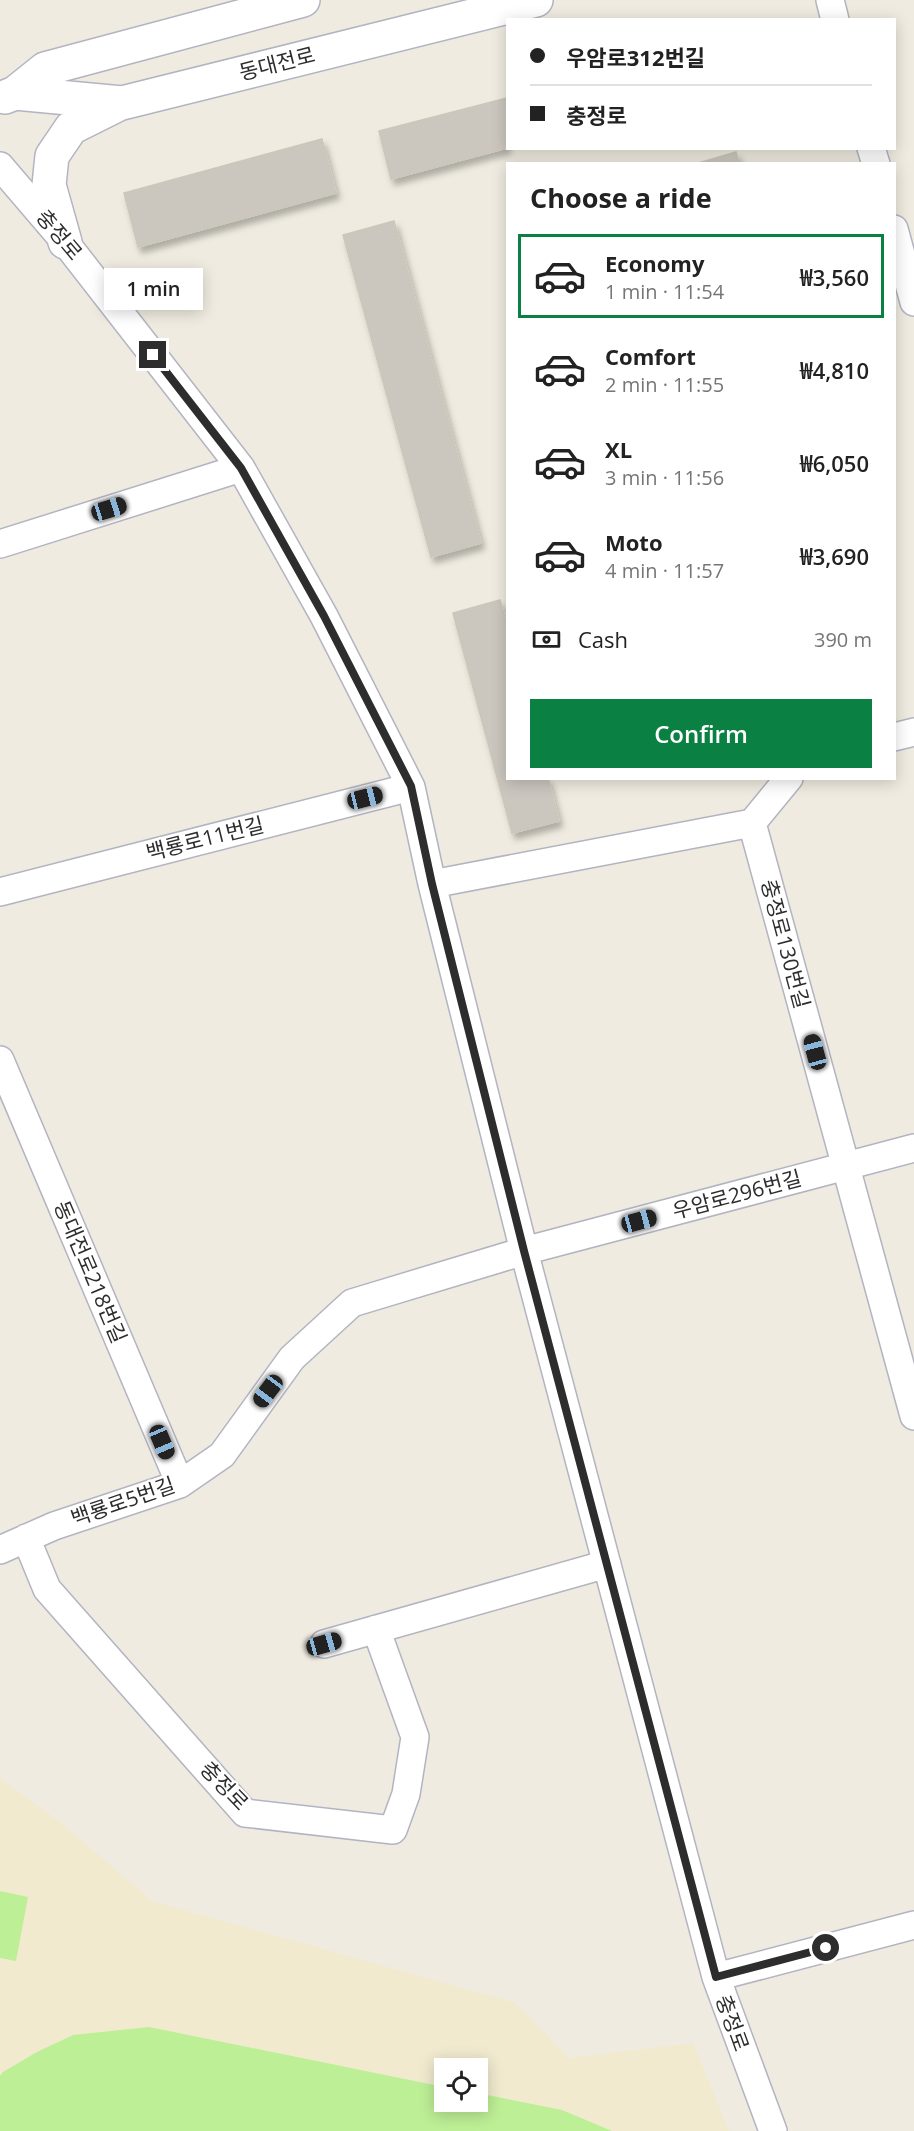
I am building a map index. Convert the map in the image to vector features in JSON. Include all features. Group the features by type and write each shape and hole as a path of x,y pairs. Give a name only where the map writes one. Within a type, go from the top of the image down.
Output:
{"main road":[{"name":"동대전로","path":"8,96 45,69 303,0"},
{"name":"동대전로","path":"8,96 122,103 536,0"},
{"path":"65,242 49,185 52,156 71,128 122,103"}],"street":[{"path":"830,0 834,18"},
{"name":"충정로","path":"0,166 65,242 241,468 324,616 411,786 432,884 524,1251 716,1977 773,2131"},
{"path":"896,236 913,296"},
{"path":"0,544 241,468"},
{"path":"896,736 914,732"},
{"path":"432,884 752,823 787,780"},
{"name":"백룡로11번길","path":"0,892 411,786"},
{"name":"충정로130번길","path":"752,823 914,1416"},
{"name":"동대전로218번길","path":"0,1060 180,1484"},
{"name":"우암로296번길","path":"524,1251 914,1148"},
{"name":"백룡로5번길","path":"0,1550 54,1526 180,1484 222,1455 292,1358 352,1303 524,1251"},
{"name":"충정로","path":"26,1538 47,1589 245,1813 393,1830 406,1794 415,1737 376,1629"},
{"path":"324,1644 607,1564"},
{"path":"716,1977 914,1925"}],"shaded area":[{"path":"0,1778 64,1825 152,1901 516,2003 569,2058 693,2043 729,2131 0,2131"}],"green space":[{"path":"0,1891 28,1897 16,1961 0,1958"},
{"path":"149,2027 434,2085 434,2112 488,2112 488,2095 562,2110 612,2131 0,2131 0,2076 3,2072 73,2035"}],"building":[{"path":"506,98 506,148 391,179 379,131"},
{"path":"322,139 336,193 138,247 124,193"},
{"path":"736,152 738,162 702,162"},
{"path":"394,221 481,543 431,557 343,235"},
{"path":"500,600 506,622 506,780 549,780 559,821 512,833 453,613"}],"route":[{"path":"153,355 241,468 324,616 411,786 432,884 524,1251 716,1977 826,1948"}]}
